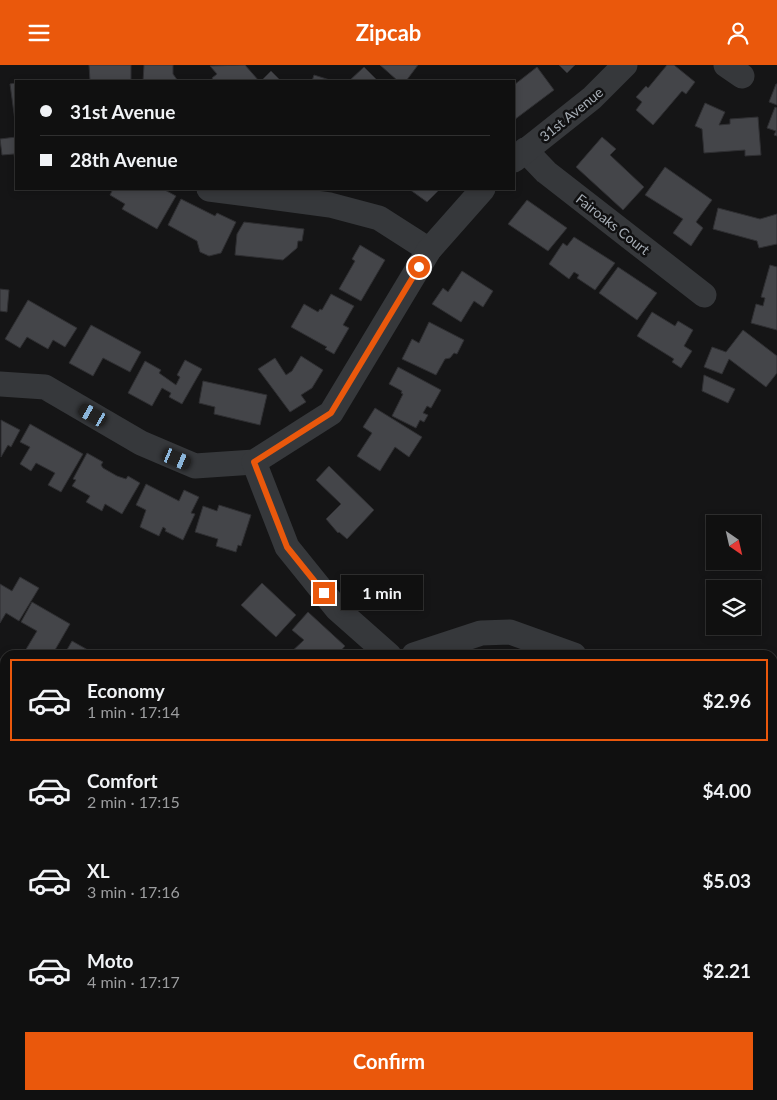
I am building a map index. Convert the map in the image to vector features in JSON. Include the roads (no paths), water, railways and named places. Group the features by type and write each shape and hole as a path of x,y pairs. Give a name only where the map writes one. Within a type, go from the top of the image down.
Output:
{"street":[{"name":"31st Avenue","path":"520,155 592,98 625,65"},
{"name":"Fairoaks Court","path":"520,155 546,172 704,295"},
{"path":"217,190 330,205 379,218 429,250"},
{"path":"0,384 45,387 141,443 196,466 254,462 331,413 429,250 481,190"},
{"path":"254,462 287,547 337,609 384,650"},
{"path":"429,650 481,633 510,632 560,650"}]}
